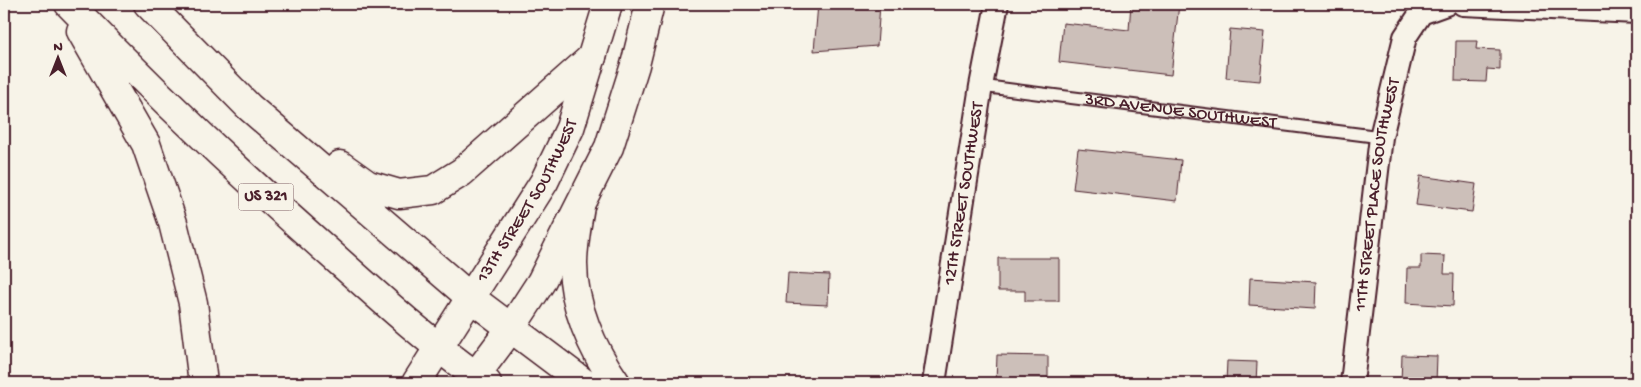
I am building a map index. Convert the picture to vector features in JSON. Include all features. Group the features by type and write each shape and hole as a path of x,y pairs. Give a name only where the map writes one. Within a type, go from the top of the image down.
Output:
{"main road":[{"name":"US 321","path":"67,4 144,82 241,175 438,348 478,380"},
{"path":"67,4 146,144 173,223 193,303 203,383"},
{"path":"148,4 249,107 471,298 584,383"},
{"name":"13TH STREET SOUTHWEST","path":"416,383 544,182 570,128 608,4"},
{"path":"478,380 541,282 609,147 635,65 650,4"},
{"path":"249,107 335,161 368,185 399,194 433,190 462,172 592,57"},
{"path":"580,206 573,264 574,284 584,322 596,351 616,383"}],"street":[{"name":"12TH STREET SOUTHWEST","path":"934,383 981,86 997,4"},
{"name":"11TH STREET PLACE SOUTHWEST","path":"1352,383 1381,137 1405,37 1421,13 1446,4"},
{"path":"1462,4 1637,12"}],"lane":[{"name":"3RD AVENUE SOUTHWEST","path":"981,86 1381,137"}],"building":[{"path":"818,4 880,4 877,46 814,51"},
{"path":"1131,4 1179,4 1171,75 1059,62 1063,23 1129,30"},
{"path":"1230,29 1265,32 1260,81 1226,78"},
{"path":"1456,41 1477,41 1476,49 1500,50 1500,70 1487,69 1486,82 1455,81"},
{"path":"1078,149 1181,160 1177,201 1073,189"},
{"path":"1420,176 1476,184 1472,212 1416,205"},
{"path":"1421,255 1445,256 1444,274 1454,274 1453,306 1406,303 1407,268 1421,268"},
{"path":"998,258 1059,258 1059,301 1025,301 1025,291 998,291"},
{"path":"788,273 829,275 828,305 786,303"},
{"path":"1250,278 1316,282 1315,309 1249,305"},
{"path":"1636,289 1637,376 1630,376"},
{"path":"997,355 1048,356 1048,383 996,383"},
{"path":"1402,355 1437,356 1436,383 1401,383"},
{"path":"1227,361 1257,362 1256,383 1226,383"}]}
